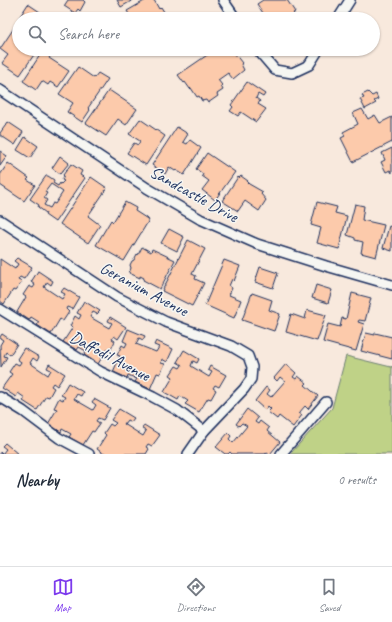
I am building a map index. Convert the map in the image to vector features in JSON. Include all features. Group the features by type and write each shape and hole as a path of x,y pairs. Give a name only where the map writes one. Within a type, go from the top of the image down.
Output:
{"street":[{"path":"223,0 231,12"},
{"path":"342,12 350,0"},
{"path":"263,56 275,70 292,73 309,65 315,56"},
{"name":"Sandcastle Drive","path":"0,90 147,188 200,219 256,244 392,285"},
{"name":"Geranium Avenue","path":"0,220 117,298 166,322 231,346 248,356 252,367 251,379 244,389 204,431"},
{"name":"Daffodil Avenue","path":"0,309 101,372 178,410 204,431"},
{"path":"0,397 23,411 58,438 89,454"},
{"path":"281,454 326,402"},
{"path":"189,453 204,431"}],"green space":[{"path":"346,356 392,366 392,454 290,454 332,408"}],"building":[{"path":"68,0 83,0 85,2 80,11 78,9 76,12 64,6"},
{"path":"117,0 133,0 121,7"},
{"path":"146,0 154,0 159,9 161,7 164,12 128,12"},
{"path":"263,0 287,0 295,12 262,12 257,4"},
{"path":"28,4 40,12 23,12"},
{"path":"12,31 12,56 33,56 20,75 2,63 8,55 0,49"},
{"path":"39,56 50,56 49,58 69,71 58,87 50,82 48,85 42,81 36,90 23,81"},
{"path":"206,56 236,56 242,63 241,64 244,70 233,79 228,73 218,80 222,85 223,90 217,94 218,96 208,103 206,100 202,101 199,96 197,97 191,88 190,89 185,82 184,83 178,75"},
{"path":"78,67 94,78 98,73 108,79 88,108 90,110 82,122 67,112 73,103 59,94"},
{"path":"247,82 265,94 263,97 258,94 256,98 260,101 258,104 266,109 256,122 241,112 238,116 230,111 233,107 231,105"},
{"path":"109,90 137,109 126,125 118,119 106,136 86,123"},
{"path":"368,92 372,96 376,94 378,99 374,101 376,103 365,109 360,99 364,98 362,95"},
{"path":"362,109 368,119 375,115 380,123 392,117 392,142 353,162 341,138 345,136 343,132 358,124 353,113"},
{"path":"140,119 165,136 146,165 127,153 134,143 138,145 140,141 129,134"},
{"path":"8,122 23,132 15,145 0,135"},
{"path":"177,127 188,134 183,142 187,144 190,140 201,148 184,175 169,167 165,174 152,165"},
{"path":"25,137 38,146 30,158 17,150"},
{"path":"392,148 392,173 390,170 386,172 381,162 385,160 382,153"},
{"path":"0,151 7,156 0,166"},
{"path":"207,153 235,172 215,200 202,190 209,181 196,169"},
{"path":"60,156 69,163 60,174 52,168"},
{"path":"8,163 29,178 27,180 35,185 24,201 0,185 0,175"},
{"path":"71,164 82,171 80,175 85,178 55,222 45,215 46,213 38,207 39,205 30,199 46,176 54,180 53,183 58,186 64,181 62,180 63,175","holes":["51,184 63,192 55,204 53,203 50,208 44,205 47,200 44,198 47,193 45,192"]},
{"path":"241,176 248,181 247,182 249,184 263,192 261,194 266,200 259,211 245,201 238,211 222,201 238,177 239,178"},
{"path":"91,177 107,188 88,216 100,225 88,243 60,224"},
{"path":"125,202 136,208 135,211 149,220 124,261 96,245 111,220 113,222"},
{"path":"317,202 337,207 335,213 347,216 339,249 317,243 321,228 311,225"},
{"path":"355,204 364,206 362,220 384,225 376,257 361,253 363,242 355,240 355,238 347,235"},
{"path":"389,226 392,227 392,251 383,248"},
{"path":"169,229 184,237 177,251 161,243"},
{"path":"188,240 205,249 192,274 196,276 195,279 204,283 192,306 162,291"},
{"path":"142,247 151,252 152,249 175,260 160,289 143,280 144,278 140,276 140,278 129,273 132,261 137,254 138,255"},
{"path":"17,258 32,267 24,279 20,277 18,280 22,282 15,291 13,290 4,304 0,301 0,259 15,269 18,264 14,261"},
{"path":"224,260 240,266 234,281 232,279 229,286 232,288 229,295 241,300 234,318 205,305"},
{"path":"260,267 278,273 273,288 255,282"},
{"path":"38,271 53,281 51,285 47,282 44,287 62,299 65,294 61,292 64,288 79,297 72,309 67,307 66,309 69,312 63,321 60,319 51,334 37,325 39,322 31,317 29,320 17,312 26,297 23,295 29,286 33,288 35,285 31,282"},
{"path":"316,285 332,290 328,303 312,298"},
{"path":"252,293 272,300 269,310 280,314 274,331 242,320"},
{"path":"352,293 371,298 365,321 359,320 358,322 364,324 356,351 323,342 328,324 340,327 342,318 346,319"},
{"path":"84,301 100,311 97,314 93,312 90,317 109,328 112,323 108,321 110,317 126,327 118,339 114,336 112,339 115,341 110,351 107,349 98,364 84,355 86,351 79,347 77,350 63,342 73,327 70,326 75,316 79,319 81,315 77,313"},
{"path":"307,310 326,315 317,341 286,332 291,314 305,319"},
{"path":"128,329 145,336 143,340 139,338 136,344 156,352 159,347 154,345 156,341 173,349 167,362 162,359 161,363 165,364 160,374 157,373 150,389 135,382 137,379 128,375 127,378 113,372 120,356 117,355 122,345 125,347 127,343 123,341"},
{"path":"366,333 375,335 375,333 392,337 392,359 361,351"},
{"path":"2,334 17,344 10,355 6,352 4,356 7,357 1,367 0,345 3,340 0,337"},
{"path":"24,348 39,357 37,361 33,358 30,363 48,375 51,370 47,368 49,364 65,374 57,386 53,383 51,386 54,388 49,397 46,396 37,410 23,401 25,398 18,393 16,397 2,388 12,374 9,372 15,363 19,365 21,362 17,359"},
{"path":"184,350 199,359 197,363 193,361 191,366 209,377 212,372 208,370 210,366 226,375 219,387 215,385 213,388 216,390 211,399 208,398 199,412 185,404 188,401 180,396 178,400 164,392 173,377 170,375 176,366 180,368 182,365 177,362"},
{"path":"286,364 296,373 293,377 296,379 298,376 307,383 305,385 318,396 308,409 305,406 299,413 302,415 293,427 279,416 277,419 268,412 271,409 268,406 265,410 255,401 266,387 270,390 267,394 271,397 285,381 280,377 277,381 274,378"},
{"path":"68,383 83,392 81,396 77,394 74,399 93,410 96,405 92,402 94,399 110,408 103,420 98,418 96,421 100,423 94,432 92,431 83,445 69,437 71,434 62,429 61,432 48,424 57,409 54,408 59,398 63,400 65,397 61,395"},
{"path":"119,409 134,418 131,422 127,420 124,424 143,436 146,431 142,429 144,425 160,435 152,446 148,444 146,447 149,449 146,454 104,454 97,449 106,435 104,433 110,424 113,426 116,423 111,420"},
{"path":"247,409 258,418 255,422 258,424 260,421 269,428 267,431 280,442 270,454 267,452 265,454 232,454 230,452 225,454 216,447 228,433 231,436 229,439 233,443 247,426 242,423 239,426 236,424"},
{"path":"5,443 18,454 2,454 6,449 2,446"}]}
